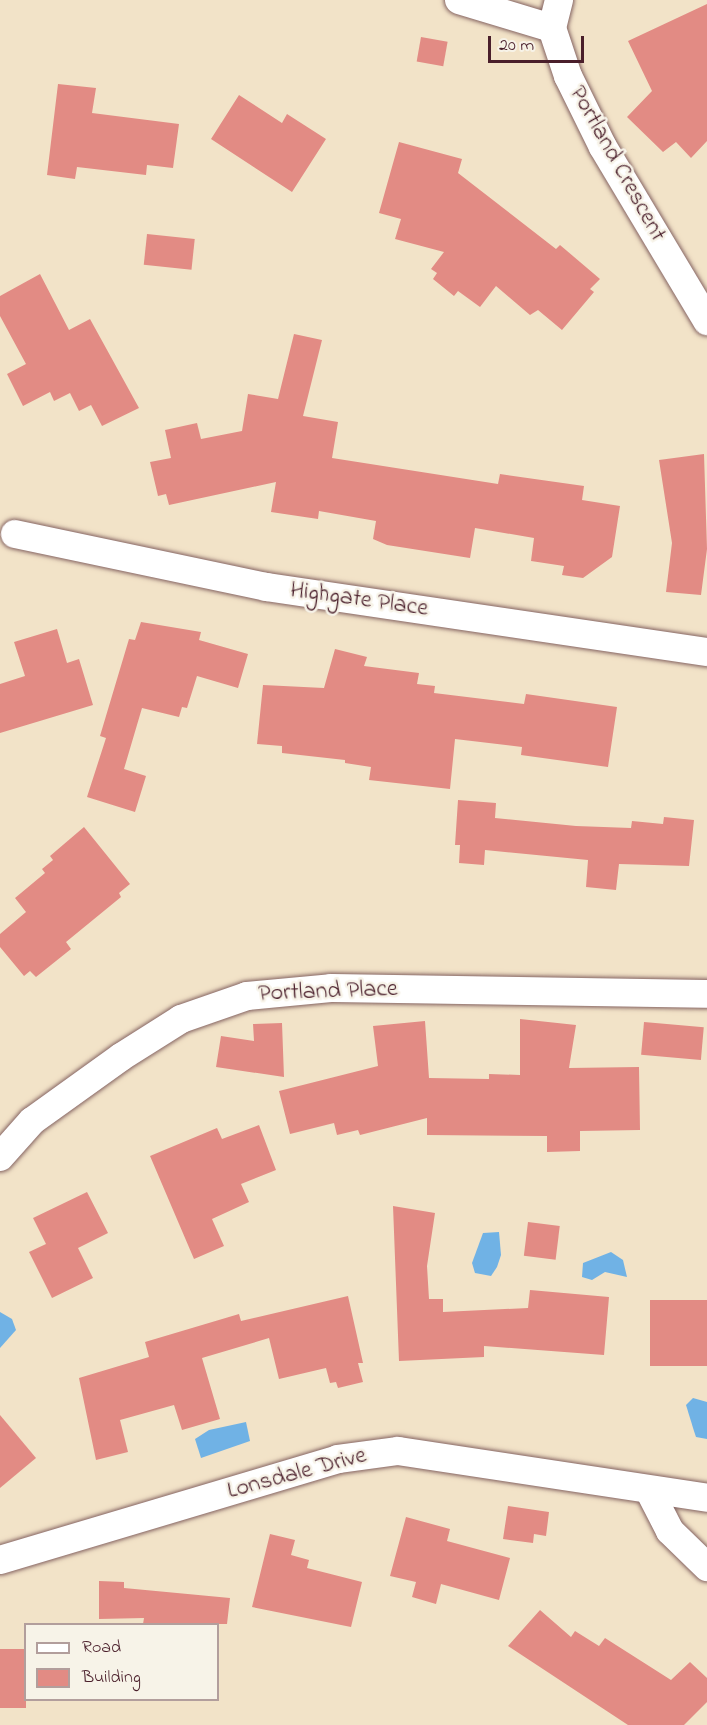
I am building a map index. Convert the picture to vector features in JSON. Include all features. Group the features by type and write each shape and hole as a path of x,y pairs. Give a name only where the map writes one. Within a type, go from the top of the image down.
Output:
{"street":[{"path":"459,0 552,28 559,0"},
{"name":"Portland Crescent","path":"552,28 568,76 603,147 707,321"},
{"name":"Highgate Place","path":"15,534 266,587 707,652"},
{"name":"Portland Place","path":"0,1157 32,1121 121,1057 181,1019 247,996 331,988 707,994"},
{"name":"Lonsdale Drive","path":"0,1560 338,1459 367,1454 420,1453 707,1498"},
{"path":"649,1490 670,1531 707,1567"}],"water":[{"path":"499,1232 501,1255 497,1267 491,1276 475,1273 472,1263 483,1233"},
{"path":"611,1252 623,1260 627,1277 605,1272 592,1280 582,1277 583,1263"},
{"path":"0,1312 12,1319 16,1330 0,1348"},
{"path":"693,1398 707,1402 707,1439 696,1437 686,1405"},
{"path":"246,1422 250,1441 201,1458 195,1439 209,1430"}],"building":[{"path":"707,4 707,141 691,158 676,142 663,152 627,117 652,91 628,41"},
{"path":"421,37 448,42 443,66 417,62"},
{"path":"58,84 96,88 92,113 179,124 173,168 147,165 146,175 77,167 75,179 47,175"},
{"path":"239,95 282,123 287,114 326,139 292,192 211,139"},
{"path":"399,142 462,159 458,173 556,249 560,245 600,279 590,289 594,292 562,330 538,310 530,315 496,286 480,307 458,291 454,296 433,279 437,273 431,269 444,252 395,239 401,219 379,213"},
{"path":"147,234 195,239 191,270 144,265"},
{"path":"40,274 69,330 90,319 139,408 102,426 91,405 79,411 70,393 54,401 50,392 23,406 7,374 26,364 0,316 0,296"},
{"path":"294,334 322,340 303,416 338,422 332,458 498,484 500,474 584,486 582,500 620,506 612,557 583,578 562,575 564,566 531,561 534,538 475,528 470,558 387,545 373,539 376,521 319,511 318,519 271,512 276,482 169,505 166,494 158,496 150,462 171,458 165,430 197,423 201,439 242,431 248,394 278,399"},
{"path":"704,454 707,549 701,595 666,592 672,543 659,460"},
{"path":"141,622 201,632 199,640 248,654 238,688 197,676 187,708 182,707 179,717 142,708 124,769 146,776 135,812 87,797 106,738 100,736 129,639 135,640"},
{"path":"57,629 67,663 79,659 93,705 0,733 0,684 25,676 14,642"},
{"path":"335,649 367,657 364,666 419,673 417,684 435,686 434,693 524,704 526,694 617,707 608,767 521,755 522,747 455,739 450,789 369,780 371,767 345,763 345,760 282,753 282,746 257,744 263,685 324,688"},
{"path":"458,800 496,803 495,818 576,826 631,828 632,821 663,824 664,817 694,820 689,866 619,864 616,890 586,887 588,860 485,850 484,865 459,863 460,845 455,845"},
{"path":"84,827 130,884 119,893 121,897 66,942 71,949 36,977 30,971 24,976 0,947 0,934 26,912 15,898 45,873 42,869 53,860 50,856"},
{"path":"520,1019 576,1025 569,1068 639,1067 640,1130 580,1131 580,1151 547,1152 547,1136 427,1135 427,1118 360,1135 358,1130 337,1135 334,1123 290,1134 279,1091 378,1066 373,1026 425,1021 429,1078 489,1079 489,1074 520,1075"},
{"path":"644,1022 704,1027 701,1060 641,1055"},
{"path":"282,1023 284,1077 216,1067 221,1036 254,1041 253,1024"},
{"path":"259,1125 276,1170 241,1184 249,1202 212,1219 224,1246 194,1259 150,1156 217,1128 222,1139"},
{"path":"87,1192 108,1233 78,1248 93,1278 52,1298 29,1252 46,1244 33,1218"},
{"path":"393,1206 435,1213 427,1266 429,1299 443,1299 443,1312 528,1308 530,1290 609,1297 604,1355 484,1346 484,1357 399,1361"},
{"path":"528,1222 560,1226 556,1260 524,1256"},
{"path":"348,1296 363,1363 358,1363 363,1382 338,1388 336,1382 330,1383 326,1368 279,1379 269,1338 202,1358 220,1419 182,1430 174,1405 120,1420 128,1452 96,1460 79,1378 149,1357 145,1342 239,1314 241,1321"},
{"path":"650,1300 707,1300 707,1366 650,1366"},
{"path":"0,1415 36,1458 0,1488"},
{"path":"508,1506 549,1512 546,1536 534,1534 533,1543 503,1539"},
{"path":"406,1517 450,1529 447,1541 510,1558 499,1600 441,1584 436,1604 412,1597 416,1582 390,1576"},
{"path":"270,1534 295,1540 291,1555 309,1560 307,1568 362,1582 351,1627 252,1607"},
{"path":"99,1581 124,1582 124,1588 230,1598 227,1624 143,1623 144,1618 99,1619"},
{"path":"540,1610 571,1637 575,1631 599,1646 605,1638 671,1680 690,1662 707,1678 707,1702 684,1725 628,1725 508,1646"},
{"path":"0,1649 24,1649 26,1708 0,1708"}]}
